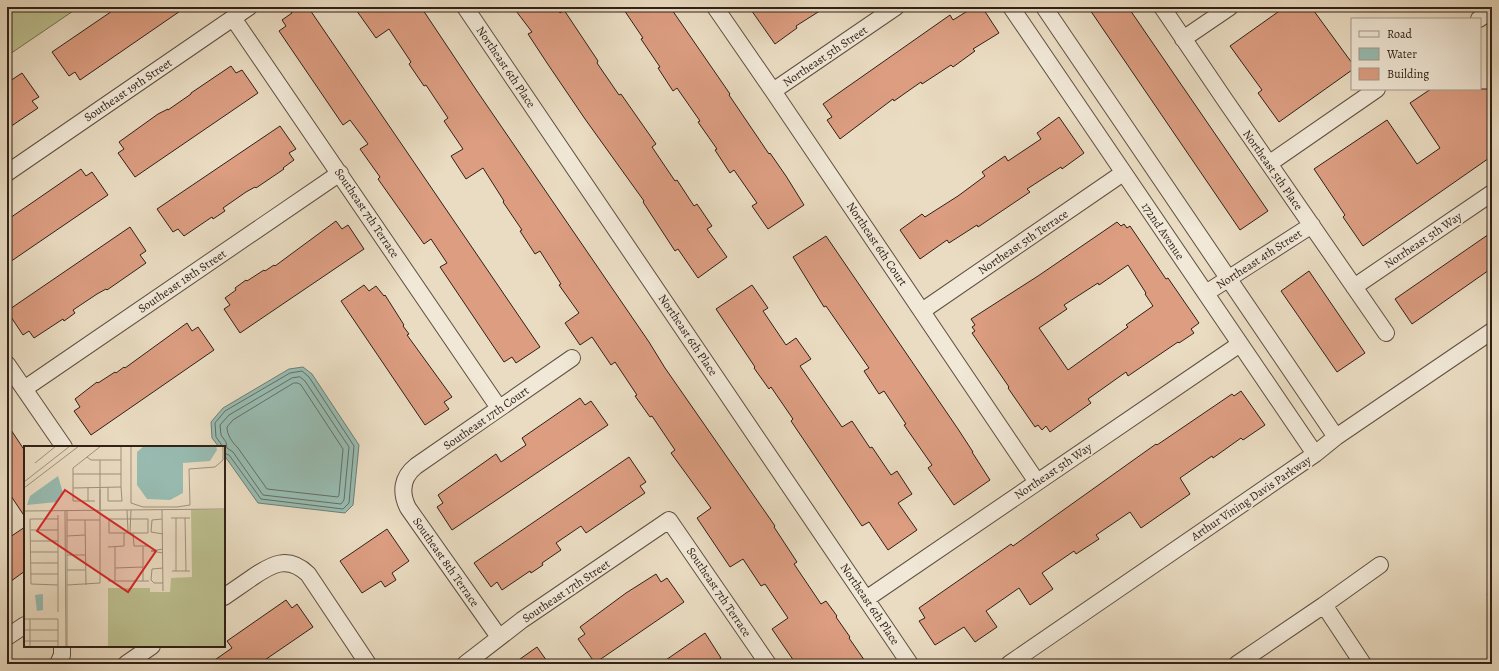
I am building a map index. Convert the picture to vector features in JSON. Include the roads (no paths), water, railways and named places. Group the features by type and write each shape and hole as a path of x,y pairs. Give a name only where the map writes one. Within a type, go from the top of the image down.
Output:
{"street":[{"name":"Southeast 19th Street","path":"7,173 249,7"},
{"name":"Northeast 6th Place","path":"465,7 910,664"},
{"name":"Northeast 6th Court","path":"715,7 1037,482"},
{"name":"Northeast 5th Street","path":"773,91 896,7"},
{"name":"172nd Avenue","path":"1011,7 1315,454"},
{"path":"1044,7 1336,437"},
{"name":"Northeast 5th Place","path":"1162,7 1386,333"},
{"path":"1183,39 1230,7"},
{"path":"1480,18 1492,10"},
{"name":"Southeast 7th Terrace","path":"233,18 499,408"},
{"path":"1270,163 1376,90"},
{"name":"Southeast 18th Street","path":"24,389 340,173"},
{"name":"Northeast 5th Terrace","path":"922,311 1123,173"},
{"name":"Notrheast 5th Way","path":"1354,287 1492,193"},
{"name":"Northeast 4th Street","path":"1206,293 1312,225"},
{"name":"Arthur Vining Davis Parkway","path":"1009,664 1315,454 1336,437 1492,331"},
{"name":"Northeast 5th Way","path":"866,599 1240,344"},
{"name":"Southeast 17th Court","path":"404,482 409,472 416,466 572,358"},
{"path":"7,364 63,446"},
{"name":"Southeast 8th Terrace","path":"404,482 404,495 408,508 499,637"},
{"name":"Southeast 7th Terrace","path":"669,520 768,664"},
{"name":"Southeast 17th Street","path":"465,664 522,620 669,520"},
{"path":"225,596 267,568 282,562 291,563 308,574 368,664"},
{"path":"1237,664 1380,565"},
{"path":"1324,605 1363,664"},
{"path":"7,637 24,625"},
{"path":"58,664 62,655 62,647"},
{"path":"126,664 151,647"}],"water":[{"path":"303,367 312,374 359,445 353,505 345,513 258,503 225,456 225,446 218,446 212,438 211,422 223,408 289,369"},
{"path":"1492,585 1492,612 1487,594"}]}
